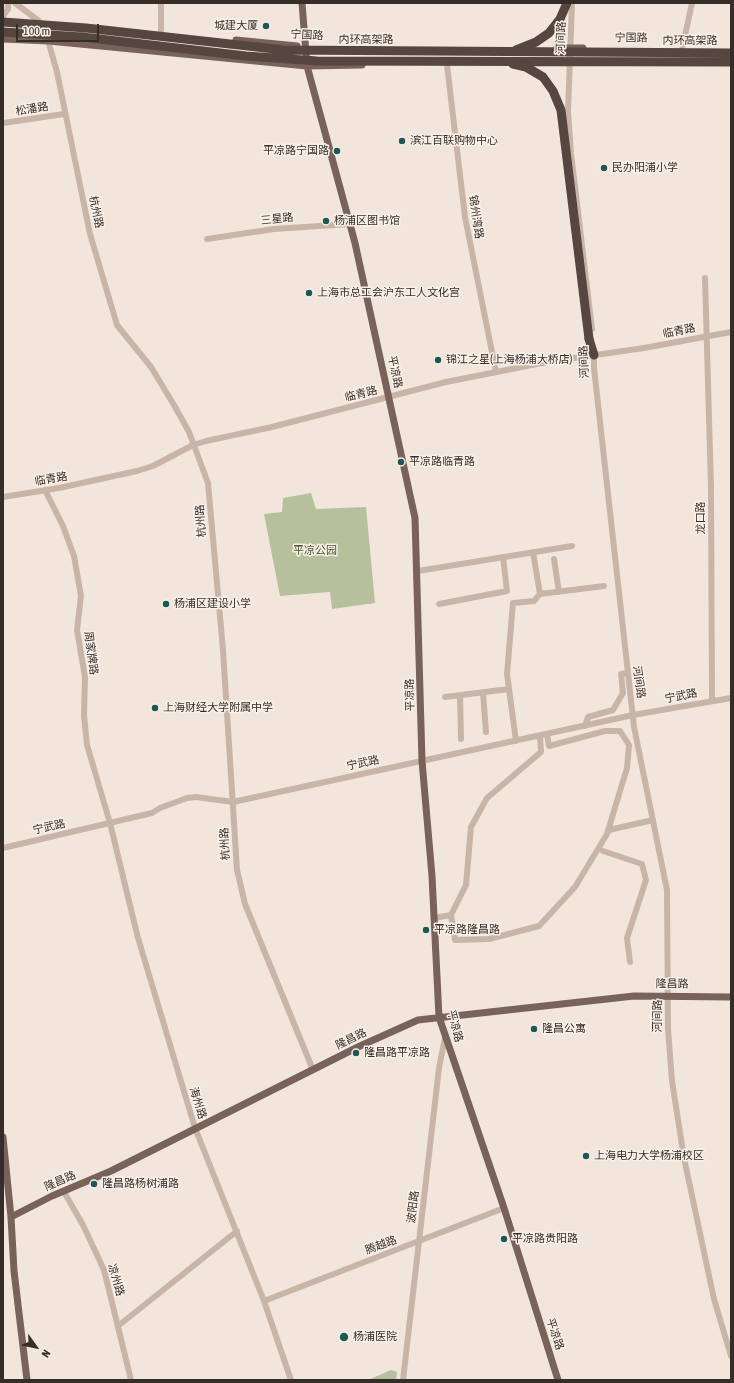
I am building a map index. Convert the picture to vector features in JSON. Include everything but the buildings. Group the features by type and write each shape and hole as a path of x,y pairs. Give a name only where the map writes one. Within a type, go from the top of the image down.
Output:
{"highway":[{"path":"501,51 524,48 543,38 557,24 567,3"},
{"name":"内环高架路","path":"3,21 86,28 284,50 407,53 501,51 731,54"},
{"name":"内环高架路","path":"3,32 82,37 294,60 731,62"},
{"path":"490,60 521,66 535,72 548,83 558,99 589,339 594,355"}],"main road":[{"name":"平凉路","path":"302,3 304,47 307,66 350,224 390,398 415,518 418,571 422,761 434,918 439,1017 504,1208 558,1380"},
{"name":"宁国路","path":"3,21 39,21 304,47 440,50 571,47 731,50"},
{"path":"3,39 49,41 307,66 731,66"},
{"name":"隆昌路","path":"11,1217 418,1020 634,996 668,995 731,997"},
{"path":"3,1137 11,1217 14,1271 27,1380"}],"street":[{"path":"3,16 8,9 8,3"},
{"name":"杭州路","path":"15,3 39,21 49,41 90,234 117,325 151,367 189,432 208,483 233,802 236,865 245,904 313,1070"},
{"path":"161,3 161,34"},
{"name":"河间路","path":"572,3 568,112 571,153 590,308 594,368 634,727 667,890 669,1061 684,1158 714,1299 731,1356"},
{"path":"682,50 692,3"},
{"name":"锦州湾路","path":"446,65 465,217 496,372"},
{"name":"松潘路","path":"3,123 64,114"},
{"name":"三星路","path":"207,239 274,229 350,224"},
{"name":"龙口路","path":"705,278 711,494 712,700"},
{"name":"临青路","path":"3,497 137,471 164,461 193,445 390,398 446,382 496,372 731,332"},
{"name":"周家牌路","path":"45,490 64,526 74,556 81,596 77,630 85,677 84,715 87,745 110,824"},
{"path":"418,571 572,546"},
{"path":"533,552 540,594"},
{"path":"439,604 507,591 503,557"},
{"path":"554,559 559,592"},
{"path":"516,741 507,674 512,603 534,601 540,594 604,586"},
{"path":"585,726 588,717 613,710 623,693 621,674 627,673"},
{"path":"445,697 509,689"},
{"path":"482,692 486,732"},
{"path":"460,695 461,739"},
{"name":"宁武路","path":"3,848 152,813 186,798 196,797 233,802 585,726 712,700 731,698"},
{"path":"540,736 541,752 487,798 470,827 466,885 451,915 455,940 489,939 539,926 575,887 609,830 627,768 629,745 620,731 605,731 549,746 547,734"},
{"path":"609,830 653,820"},
{"name":"海州路","path":"110,824 140,945 196,1128 264,1301 291,1380"},
{"path":"603,851 642,864 646,880 627,938 630,962"},
{"path":"434,918 451,915"},
{"name":"波阳路","path":"403,1380 439,1068 445,1047 445,1036"},
{"name":"凉州路","path":"64,1192 100,1262 131,1380"},
{"name":"腾越路","path":"264,1301 504,1208"},
{"path":"118,1326 237,1231"}],"green space":[{"name":"平凉公园","path":"311,493 316,509 366,507 375,603 332,609 330,592 280,596 264,514 282,512 283,498"},
{"path":"391,1370 397,1372 396,1380 368,1380"}],"place":[{"name":"城建大厦","path":"266,26"},
{"name":"滨江百联购物中心","path":"402,141"},
{"name":"平凉路宁国路","path":"337,151"},
{"name":"民办阳浦小学","path":"604,168"},
{"name":"杨浦区图书馆","path":"326,221"},
{"name":"上海市总工会沪东工人文化宫","path":"309,293"},
{"name":"锦江之星(上海杨浦大桥店)","path":"438,360"},
{"name":"平凉路临青路","path":"401,462"},
{"name":"杨浦区建设小学","path":"166,604"},
{"name":"上海财经大学附属中学","path":"155,708"},
{"name":"平凉路隆昌路","path":"426,930"},
{"name":"隆昌公寓","path":"534,1029"},
{"name":"隆昌路平凉路","path":"356,1053"},
{"name":"上海电力大学杨浦校区","path":"586,1156"},
{"name":"隆昌路杨树浦路","path":"94,1184"},
{"name":"平凉路贵阳路","path":"504,1239"},
{"name":"杨浦医院","path":"344,1337"}]}
